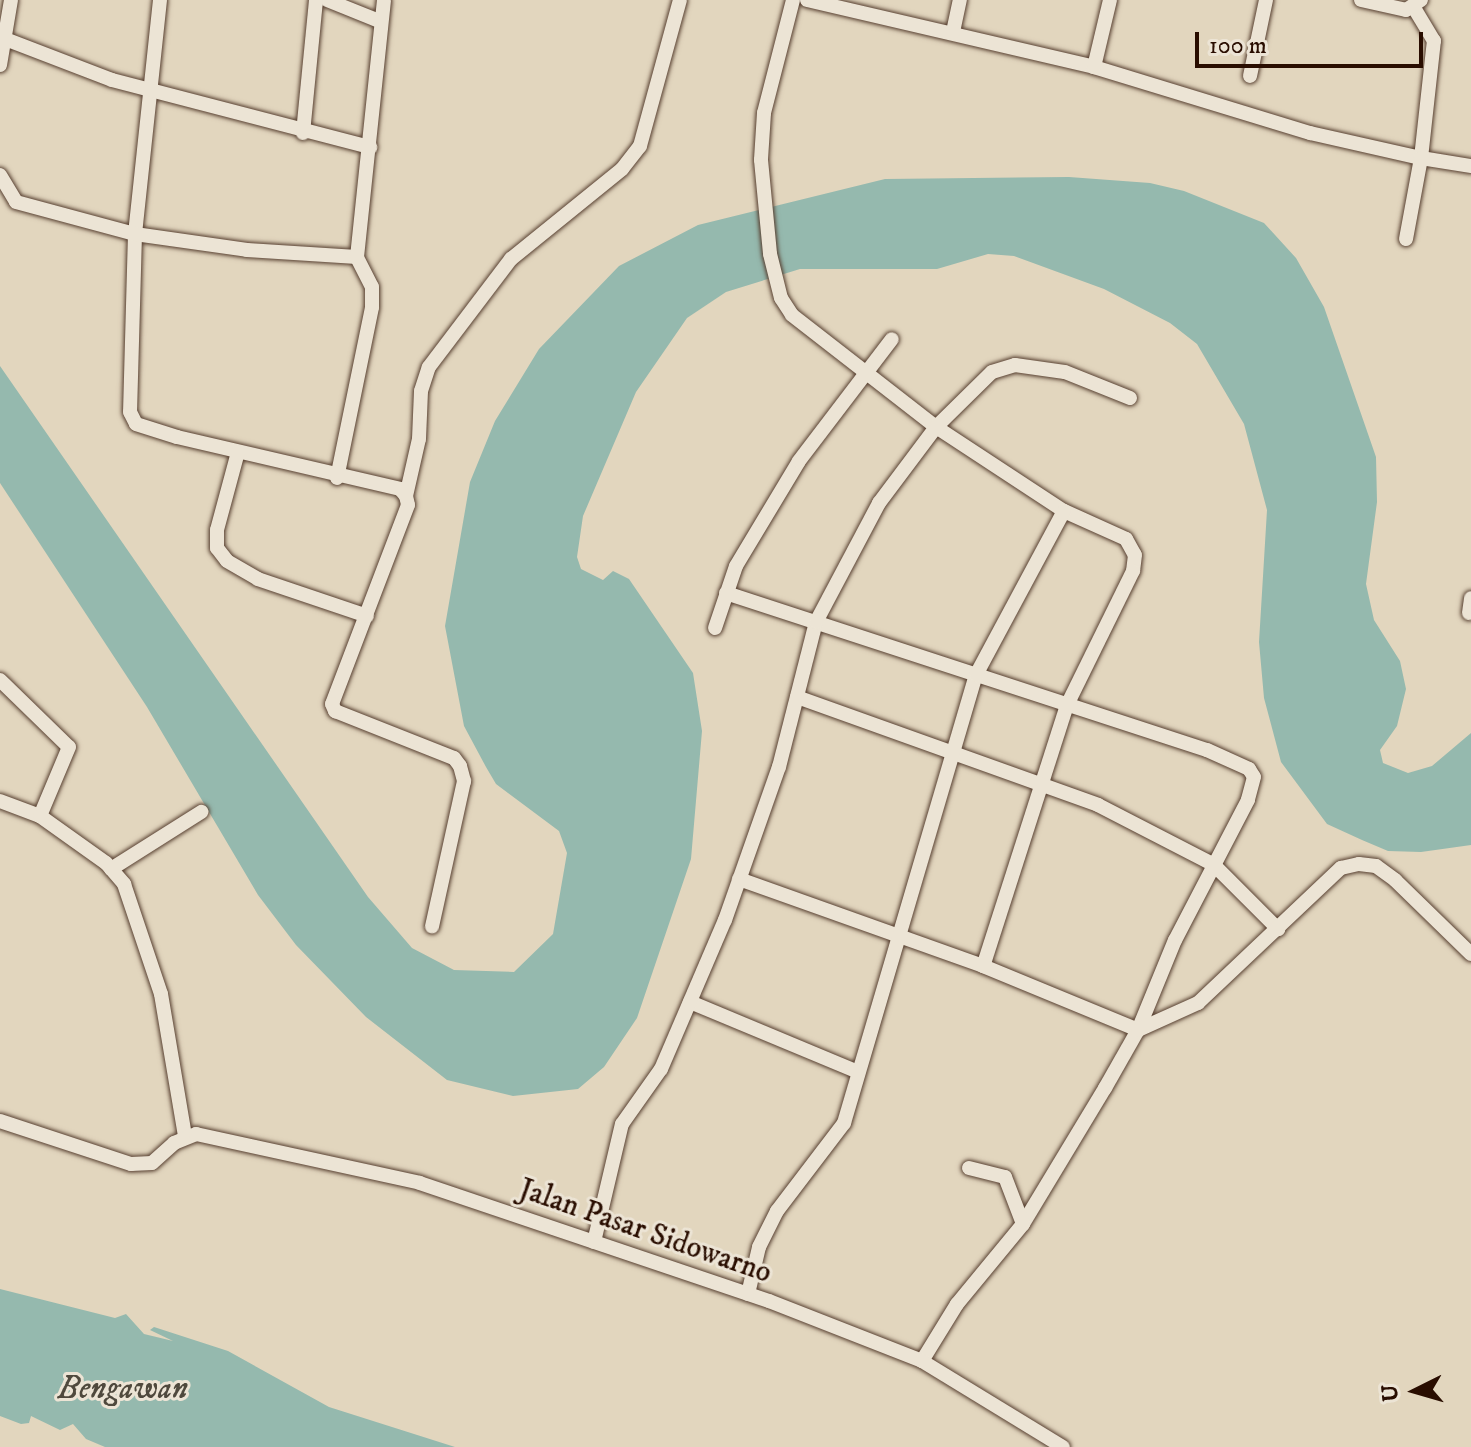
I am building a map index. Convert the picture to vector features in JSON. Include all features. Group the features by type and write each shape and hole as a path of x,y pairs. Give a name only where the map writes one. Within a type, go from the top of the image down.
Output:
{"street":[{"path":"0,65 1,37 11,0"},
{"path":"160,0 135,234 133,420 337,478 400,489 406,496"},
{"path":"303,133 316,0"},
{"path":"327,0 379,21"},
{"path":"337,478 372,307 372,287 357,257 370,147 379,21 384,0"},
{"path":"432,927 464,781 454,758 335,711 332,696 367,616 408,505 406,496 419,439 421,391 429,367 511,259 622,169 640,146 680,0"},
{"path":"793,0 764,113 763,198 781,298 792,315 936,427 1064,511 1126,539 1135,555 1133,571 1067,705 983,966"},
{"path":"807,0 1094,67 1310,133 1471,166"},
{"path":"953,32 960,0"},
{"path":"1094,67 1110,0"},
{"path":"1250,76 1266,0"},
{"path":"1361,0 1417,4 1434,41 1421,158 1406,239"},
{"path":"1,37 149,90 303,133 370,147"},
{"path":"0,175 16,202 135,234 247,250 357,257"},
{"path":"715,628 726,593 799,461 865,370 892,339"},
{"path":"594,1242 622,1124 661,1069 690,1002 739,879 797,697 816,622 879,503 936,427 992,372 1015,365 1065,372 1130,398"},
{"path":"238,452 217,530 217,548 227,561 258,579 367,616"},
{"path":"748,1294 765,1235 789,1189 844,1123 896,933 976,675 1064,511"},
{"path":"726,593 1067,705 1249,769 1254,777 1248,800 1175,940 1138,1030 1023,1224 957,1304 922,1361"},
{"path":"0,680 69,747 40,816"},
{"path":"797,697 1041,781 1214,865 1278,929"},
{"path":"0,801 40,816 111,869 124,884 153,962 185,1136 152,1163 138,1165 0,1121"},
{"path":"111,869 201,812"},
{"path":"739,879 896,933 1138,1030 1198,1003 1341,868 1359,864 1376,866 1395,880 1471,954"},
{"path":"690,1002 858,1072"},
{"name":"Jalan Pasar Sidowarno","path":"185,1136 207,1135 420,1183 748,1294 922,1361 1063,1447"},
{"path":"969,1168 1005,1177 1023,1224"}],"water":[{"path":"1069,177 1150,183 1184,191 1264,223 1296,258 1324,307 1376,457 1377,502 1366,584 1374,620 1400,661 1406,689 1397,726 1380,750 1383,763 1408,773 1432,766 1471,733 1471,845 1421,852 1388,851 1362,840 1327,824 1281,762 1264,698 1259,642 1267,510 1244,424 1197,344 1170,323 1104,289 1014,256 988,254 937,269 800,269 726,292 687,318 636,392 583,516 577,557 581,569 603,580 613,571 629,579 693,673 702,731 691,859 637,1018 604,1067 578,1089 513,1096 447,1080 366,1017 296,945 258,895 147,707 0,483 0,366 368,897 412,948 454,970 514,972 553,934 567,853 559,831 496,784 486,767 464,726 445,626 470,482 495,421 539,349 619,266 698,225 885,179"},
{"name":"Bengawan","path":"0,1289 115,1318 126,1314 144,1334 173,1341 150,1330 154,1327 228,1351 329,1407 455,1447 105,1447 86,1439 73,1424 60,1430 31,1416 29,1423 21,1424 0,1416"}]}
